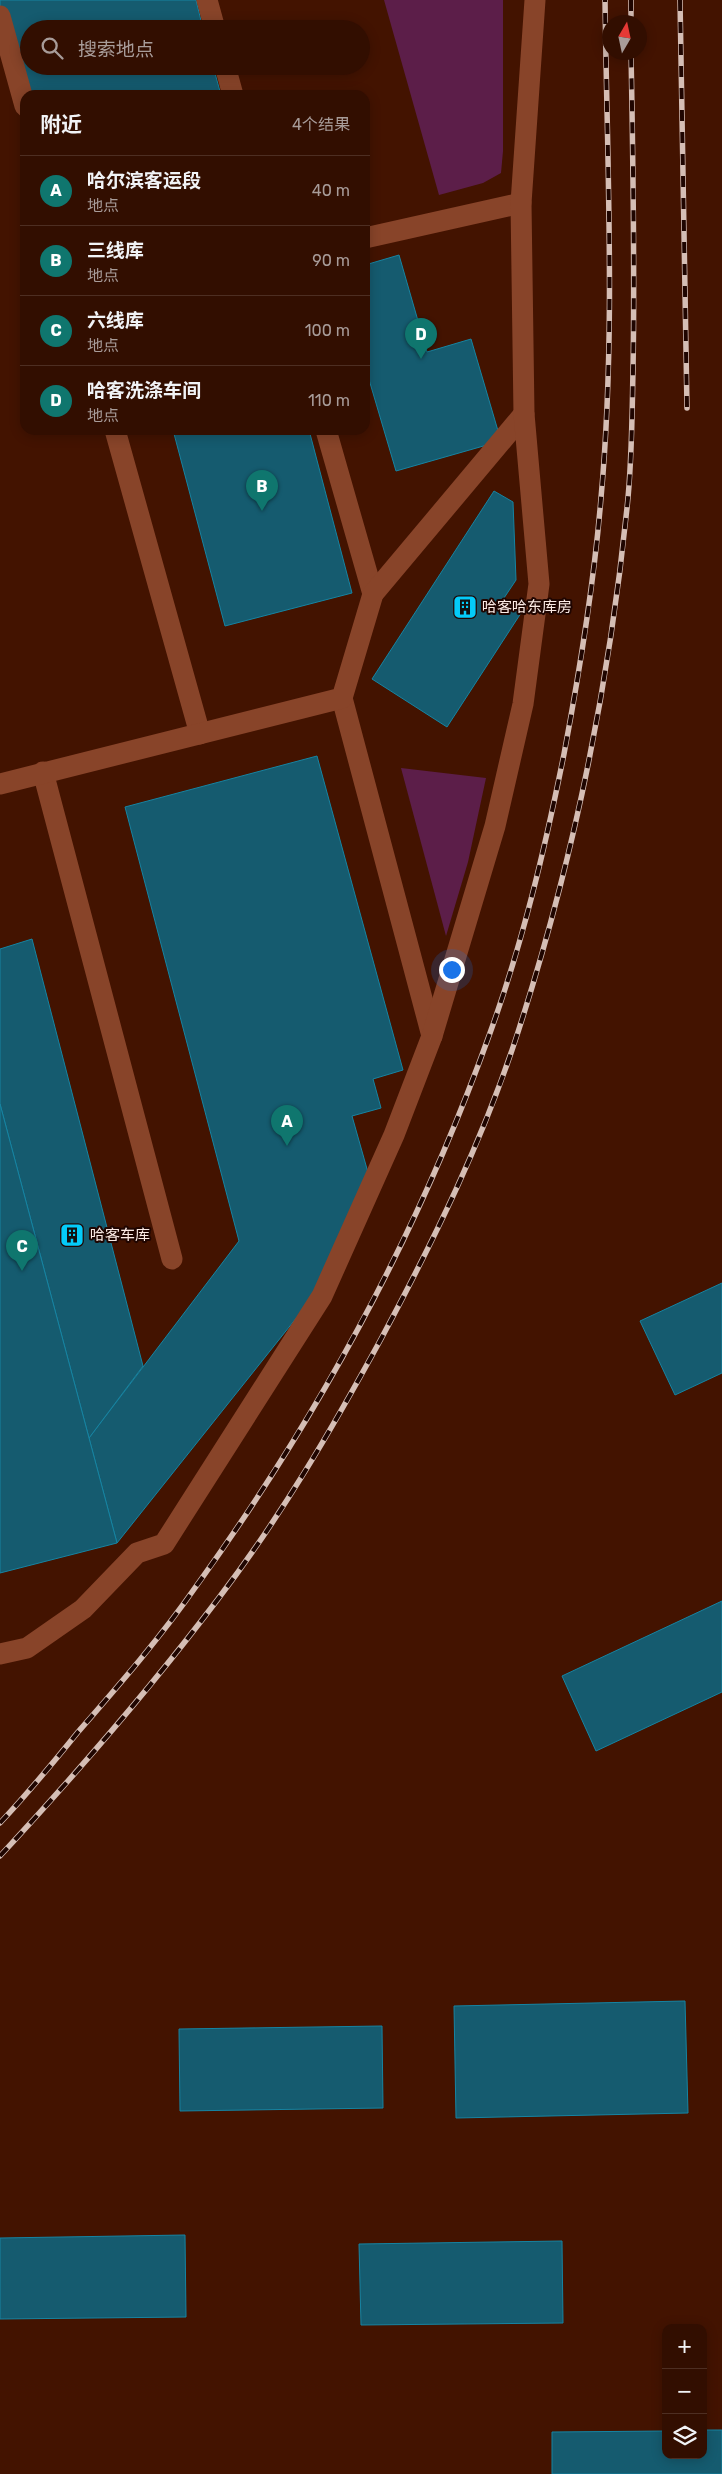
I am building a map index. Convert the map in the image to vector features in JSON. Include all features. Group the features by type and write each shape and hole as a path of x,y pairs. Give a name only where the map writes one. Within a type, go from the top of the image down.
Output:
{"lane":[{"path":"207,0 213,20"},
{"path":"0,1654 28,1648 83,1609 136,1553 164,1544 322,1296 394,1135 432,1036 496,826 523,704 539,584 524,414 521,203 535,0"},
{"path":"0,16 21,90"},
{"path":"227,75 232,90"},
{"path":"370,237 521,203"},
{"path":"432,1036 342,698 373,594 524,414"},
{"path":"116,435 200,734"},
{"path":"327,435 373,594"},
{"path":"0,784 342,698"},
{"path":"44,772 172,1259"}],"shaded area":[{"path":"384,0 503,0 503,151 501,173 483,183 439,195"},
{"path":"401,768 486,778 468,862 446,936"}],"building":[{"path":"0,0 196,0 201,20 20,20 20,75 215,75 220,90 20,90 20,103 0,27"},
{"path":"399,255 427,352 471,339 501,441 396,471 370,383 370,264"},
{"path":"174,435 310,435 352,593 225,626"},
{"name":"哈客哈东库房","path":"494,491 513,502 516,580 502,601 521,613 447,727 372,679"},
{"path":"317,756 403,1070 373,1079 381,1108 352,1116 369,1176 313,1297 117,1543 89,1438 239,1241 125,807"},
{"name":"哈客车库","path":"32,939 143,1366 89,1438 0,1104 0,949"},
{"path":"0,1104 117,1543 0,1573"},
{"path":"722,1283 722,1373 675,1395 640,1321"},
{"path":"722,1601 722,1692 596,1751 562,1676"},
{"path":"685,2001 688,2113 456,2118 454,2006"},
{"path":"382,2026 383,2108 180,2111 179,2029"},
{"path":"185,2235 186,2317 0,2319 0,2238"},
{"path":"562,2241 563,2323 361,2325 359,2244"},
{"path":"707,2430 722,2430 722,2474 552,2474 552,2432 662,2431 662,2459 707,2459"}],"railway":[{"path":"0,1823 124,1679 169,1623 242,1521 325,1388 399,1249 432,1178 462,1106 502,999 532,895 564,754 576,690 595,562 606,436 608,374 609,187 605,0"},
{"path":"631,0 631,15"},
{"path":"680,0 687,408"},
{"path":"0,1856 57,1794 166,1666 241,1568 284,1505 344,1406 420,1264 474,1150 505,1072 538,968 572,838 599,707 619,574 629,491 632,422 634,251 631,60"}],"place":[{"name":"哈客洗涤车间","path":"421,359"},
{"name":"三线库","path":"262,511"},
{"name":"哈客哈东库房","path":"465,607"},
{"name":"哈尔滨客运段","path":"287,1146"},
{"name":"哈客车库","path":"72,1235"},
{"name":"六线库","path":"22,1271"}]}
